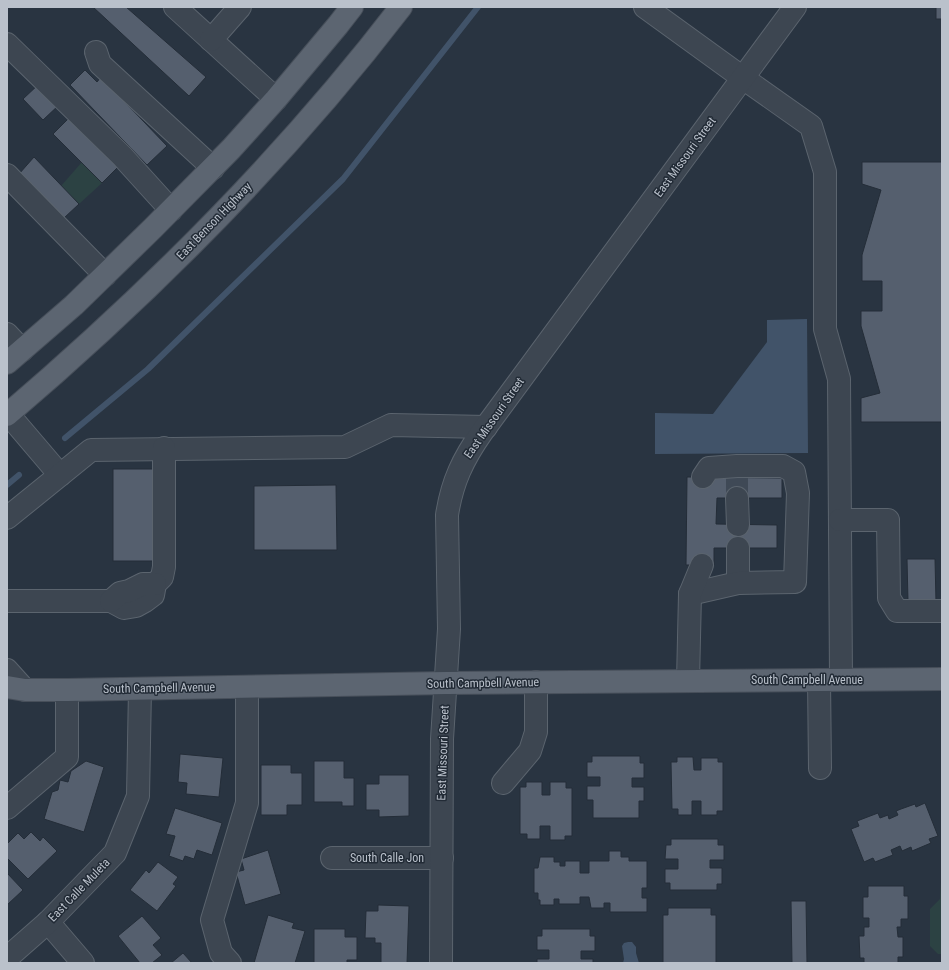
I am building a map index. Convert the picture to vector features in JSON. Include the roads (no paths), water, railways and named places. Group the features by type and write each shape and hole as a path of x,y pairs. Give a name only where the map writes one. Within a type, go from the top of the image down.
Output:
{"main road":[{"path":"15,356 74,305 212,168 276,99 352,7"},
{"name":"East Benson Highway","path":"7,414 67,364 176,261 256,178 323,103 401,7"},
{"name":"South Campbell Avenue","path":"13,691 446,683 942,679"}],"street":[{"path":"175,7 276,99"},
{"path":"211,40 240,7"},
{"path":"645,7 811,126 825,172 825,329 839,379 841,679"},
{"name":"East Missouri Street","path":"441,963 442,739 449,629 447,515 449,503 460,469 468,453 486,427 795,7"},
{"path":"7,44 122,156 171,210"},
{"path":"96,52 100,64 212,168"},
{"path":"7,176 105,275"},
{"path":"7,334 15,356"},
{"path":"7,414 60,475"},
{"path":"7,518 91,450 345,447 391,425 486,427"},
{"path":"7,600 111,600 124,608 136,606 153,595 155,584 162,577 164,567 164,448"},
{"path":"690,594 738,583 795,582 798,493 794,472 783,466 737,481 709,468 703,477"},
{"path":"737,481 738,525"},
{"path":"840,520 888,520 889,598 897,611 942,611"},
{"path":"738,548 738,583"},
{"path":"688,681 690,594 702,565"},
{"path":"7,670 13,691"},
{"path":"819,680 820,768"},
{"path":"503,783 530,751 536,732 536,682"},
{"path":"230,963 221,953 212,920 247,803 247,687"},
{"name":"East Calle Muleta","path":"7,958 48,922 115,853 138,796 140,689"},
{"path":"7,808 67,757 67,690"},
{"name":"South Calle Jon","path":"332,858 442,858"},
{"path":"48,922 83,963"}],"water":[{"path":"807,319 808,453 655,454 655,413 713,414 767,342 767,320"},
{"path":"632,942 636,947 639,963 623,963 624,959 622,946 624,943"}],"waterway":[{"path":"65,438 148,369 343,179 478,7"},
{"path":"7,485 19,475"}],"tunnel":[{"path":"737,478 737,498"}]}
